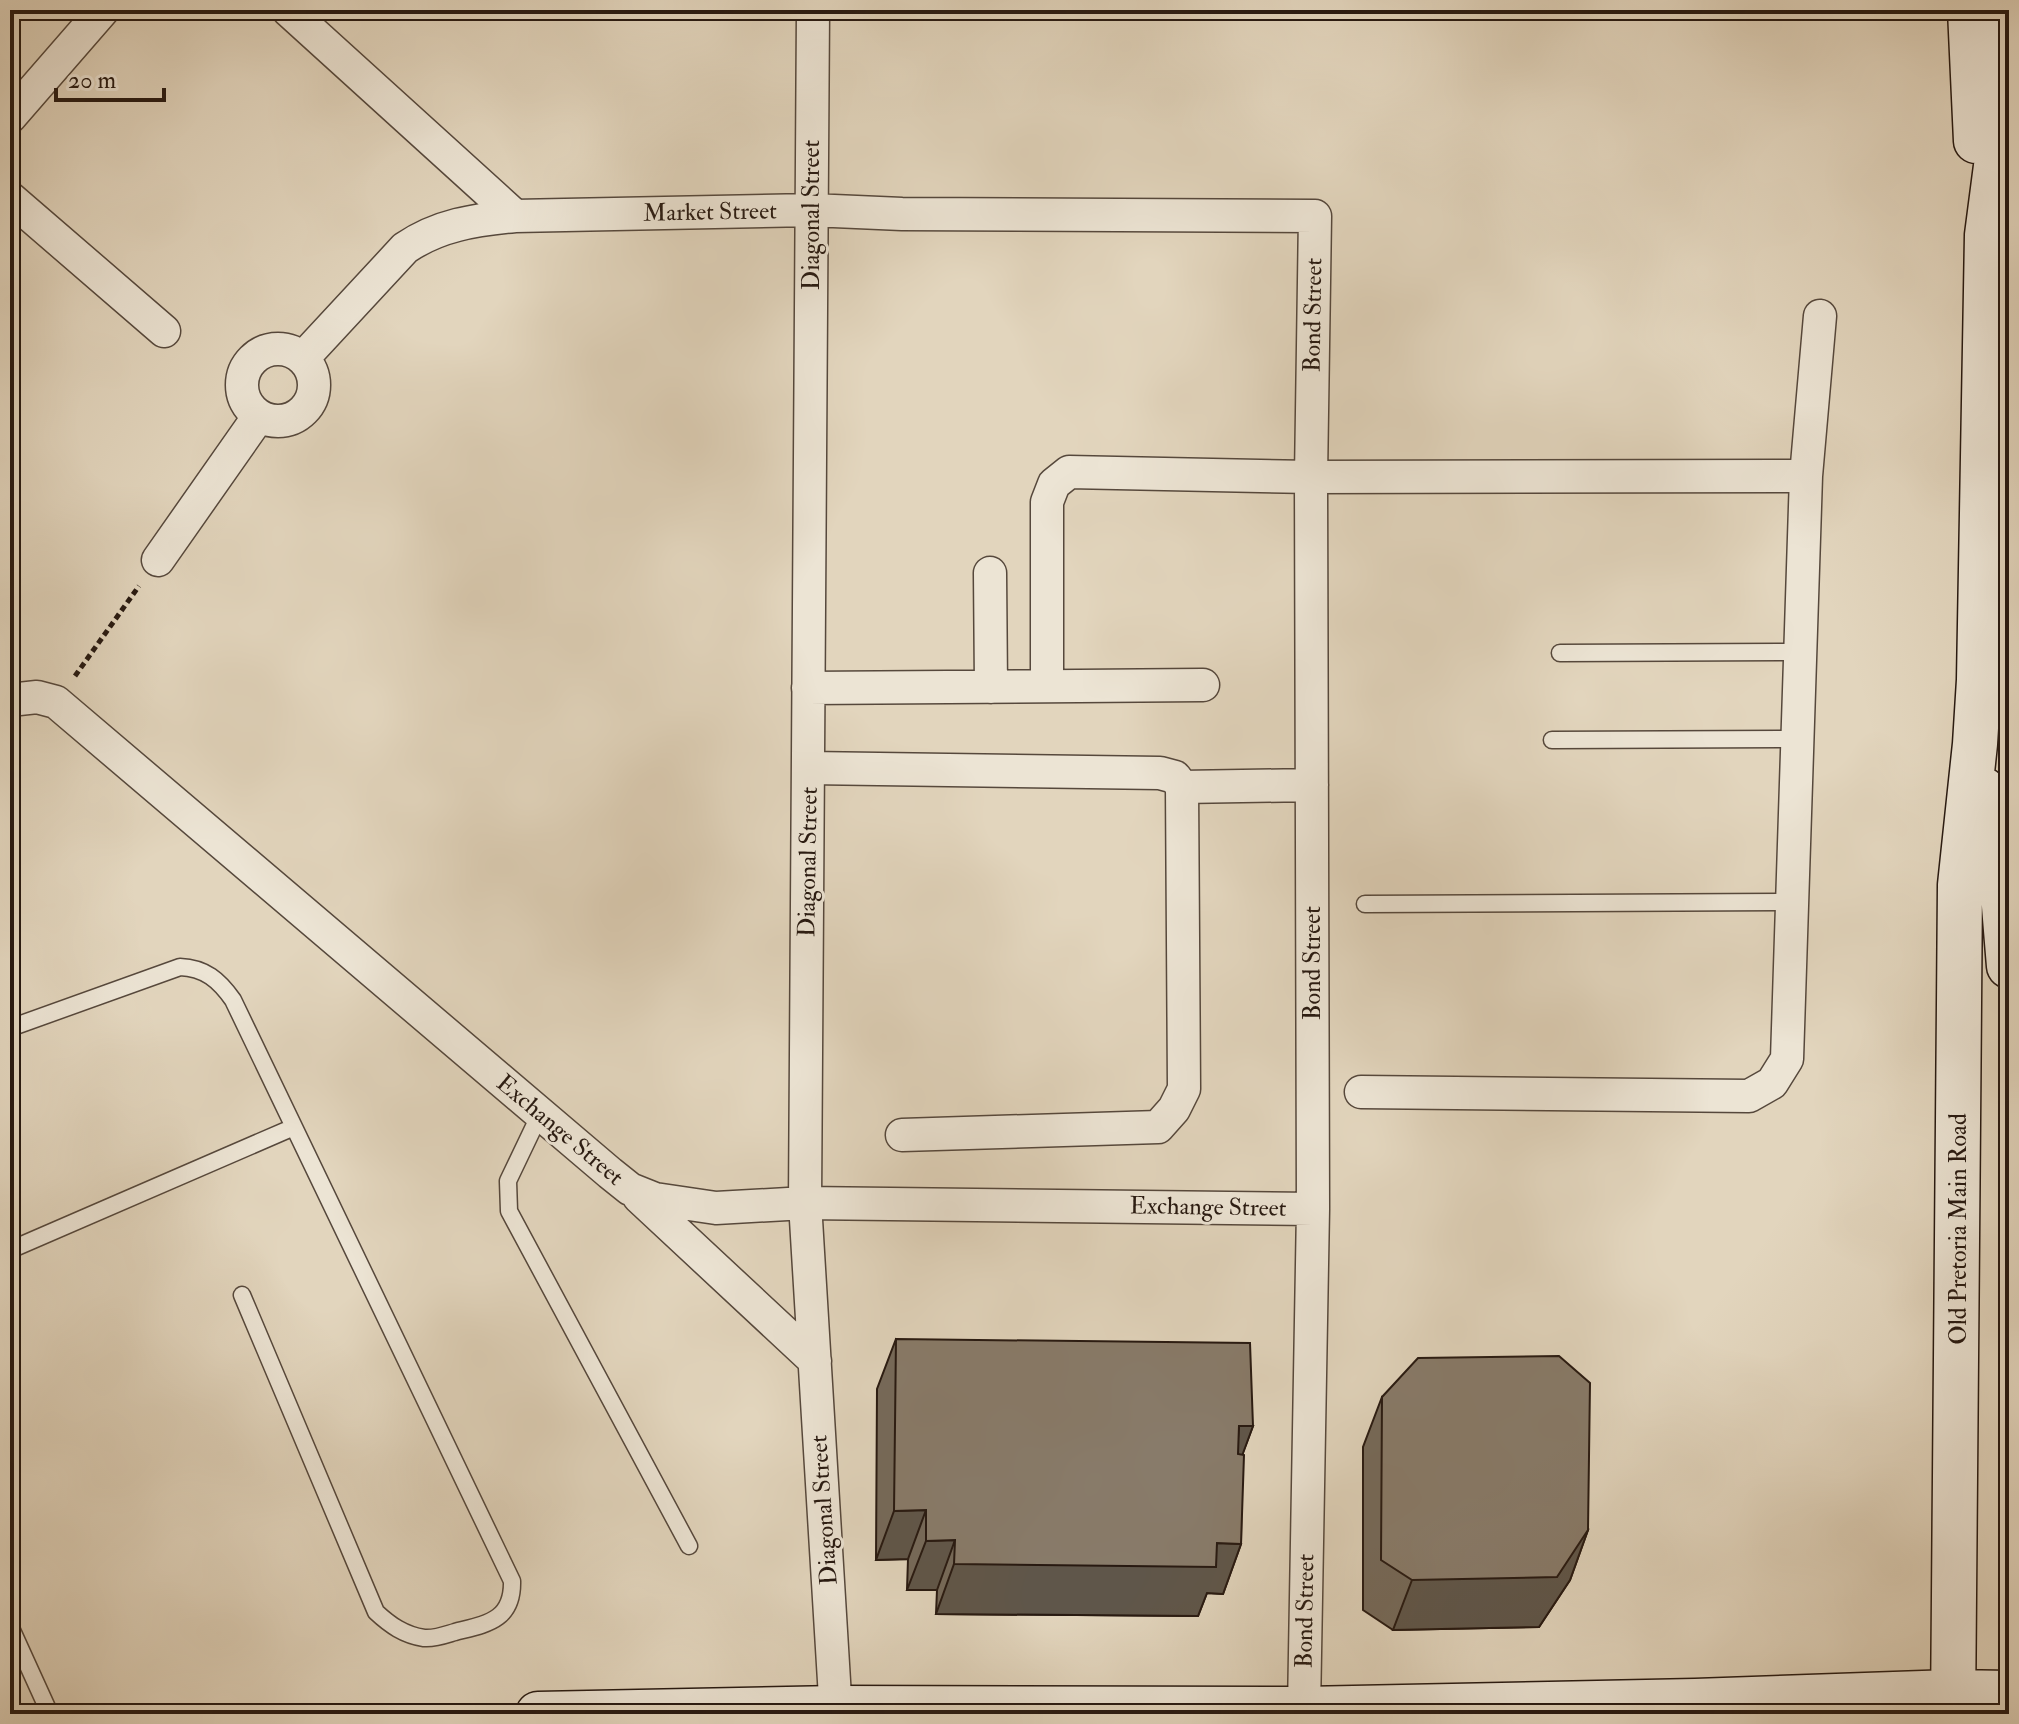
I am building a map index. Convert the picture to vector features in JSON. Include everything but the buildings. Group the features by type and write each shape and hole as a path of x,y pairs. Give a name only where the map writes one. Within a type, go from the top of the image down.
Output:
{"main road":[{"name":"Old Pretoria Main Road","path":"1970,10 1976,143 1987,235"},
{"name":"Old Pretoria Main Road","path":"1952,1703 1960,885 1979,680 1987,235 1999,143 2009,14"},
{"name":"Old Pretoria Main Road","path":"1975,744 2002,882 2009,966"},
{"path":"538,1714 1304,1709 1695,1701 1952,1703 2009,1693"}],"street":[{"path":"10,117 103,10"},
{"path":"288,10 515,216"},
{"name":"Diagonal Street","path":"813,10 805,1203 836,1711"},
{"path":"10,198 164,331"},
{"name":"Market Street","path":"303,358 405,248 442,227 466,222 515,216 811,210 902,214 1315,216"},
{"name":"Bond Street","path":"1304,1709 1313,1209 1311,477 1315,216"},
{"path":"1361,1092 1749,1096 1772,1083 1787,1059 1806,476 1820,316"},
{"path":"275,348 290,350 303,358 311,369 313,395 298,416 272,421 259,416 248,406 242,392 242,377 248,363 260,352 275,348"},
{"path":"158,560 259,416"},
{"path":"1047,686 1047,502 1054,484 1069,472 1311,477 1806,476"},
{"path":"990,573 991,687"},
{"path":"808,688 1203,685"},
{"name":"Exchange Street","path":"34,700 630,1189 655,1199 716,1208 805,1203 1313,1209"},
{"path":"809,768 1160,773 1175,777 1182,787 1184,1089 1174,1109 1158,1127 902,1135"},
{"path":"1182,787 1312,785"},
{"path":"630,1189 815,1361"}],"lane":[{"path":"1560,653 1802,652"},
{"path":"1552,740 1799,739"},
{"path":"1365,904 1793,902"},
{"path":"10,1028 180,967 192,967 214,977 233,1000 512,1581 513,1596 502,1615 489,1623 432,1638 407,1634 376,1612 242,1295"},
{"path":"540,1114 508,1181 509,1211 689,1546"},
{"path":"10,1250 294,1127"},
{"path":"10,1626 50,1714"}],"path":[{"path":"34,700 158,560"}]}
